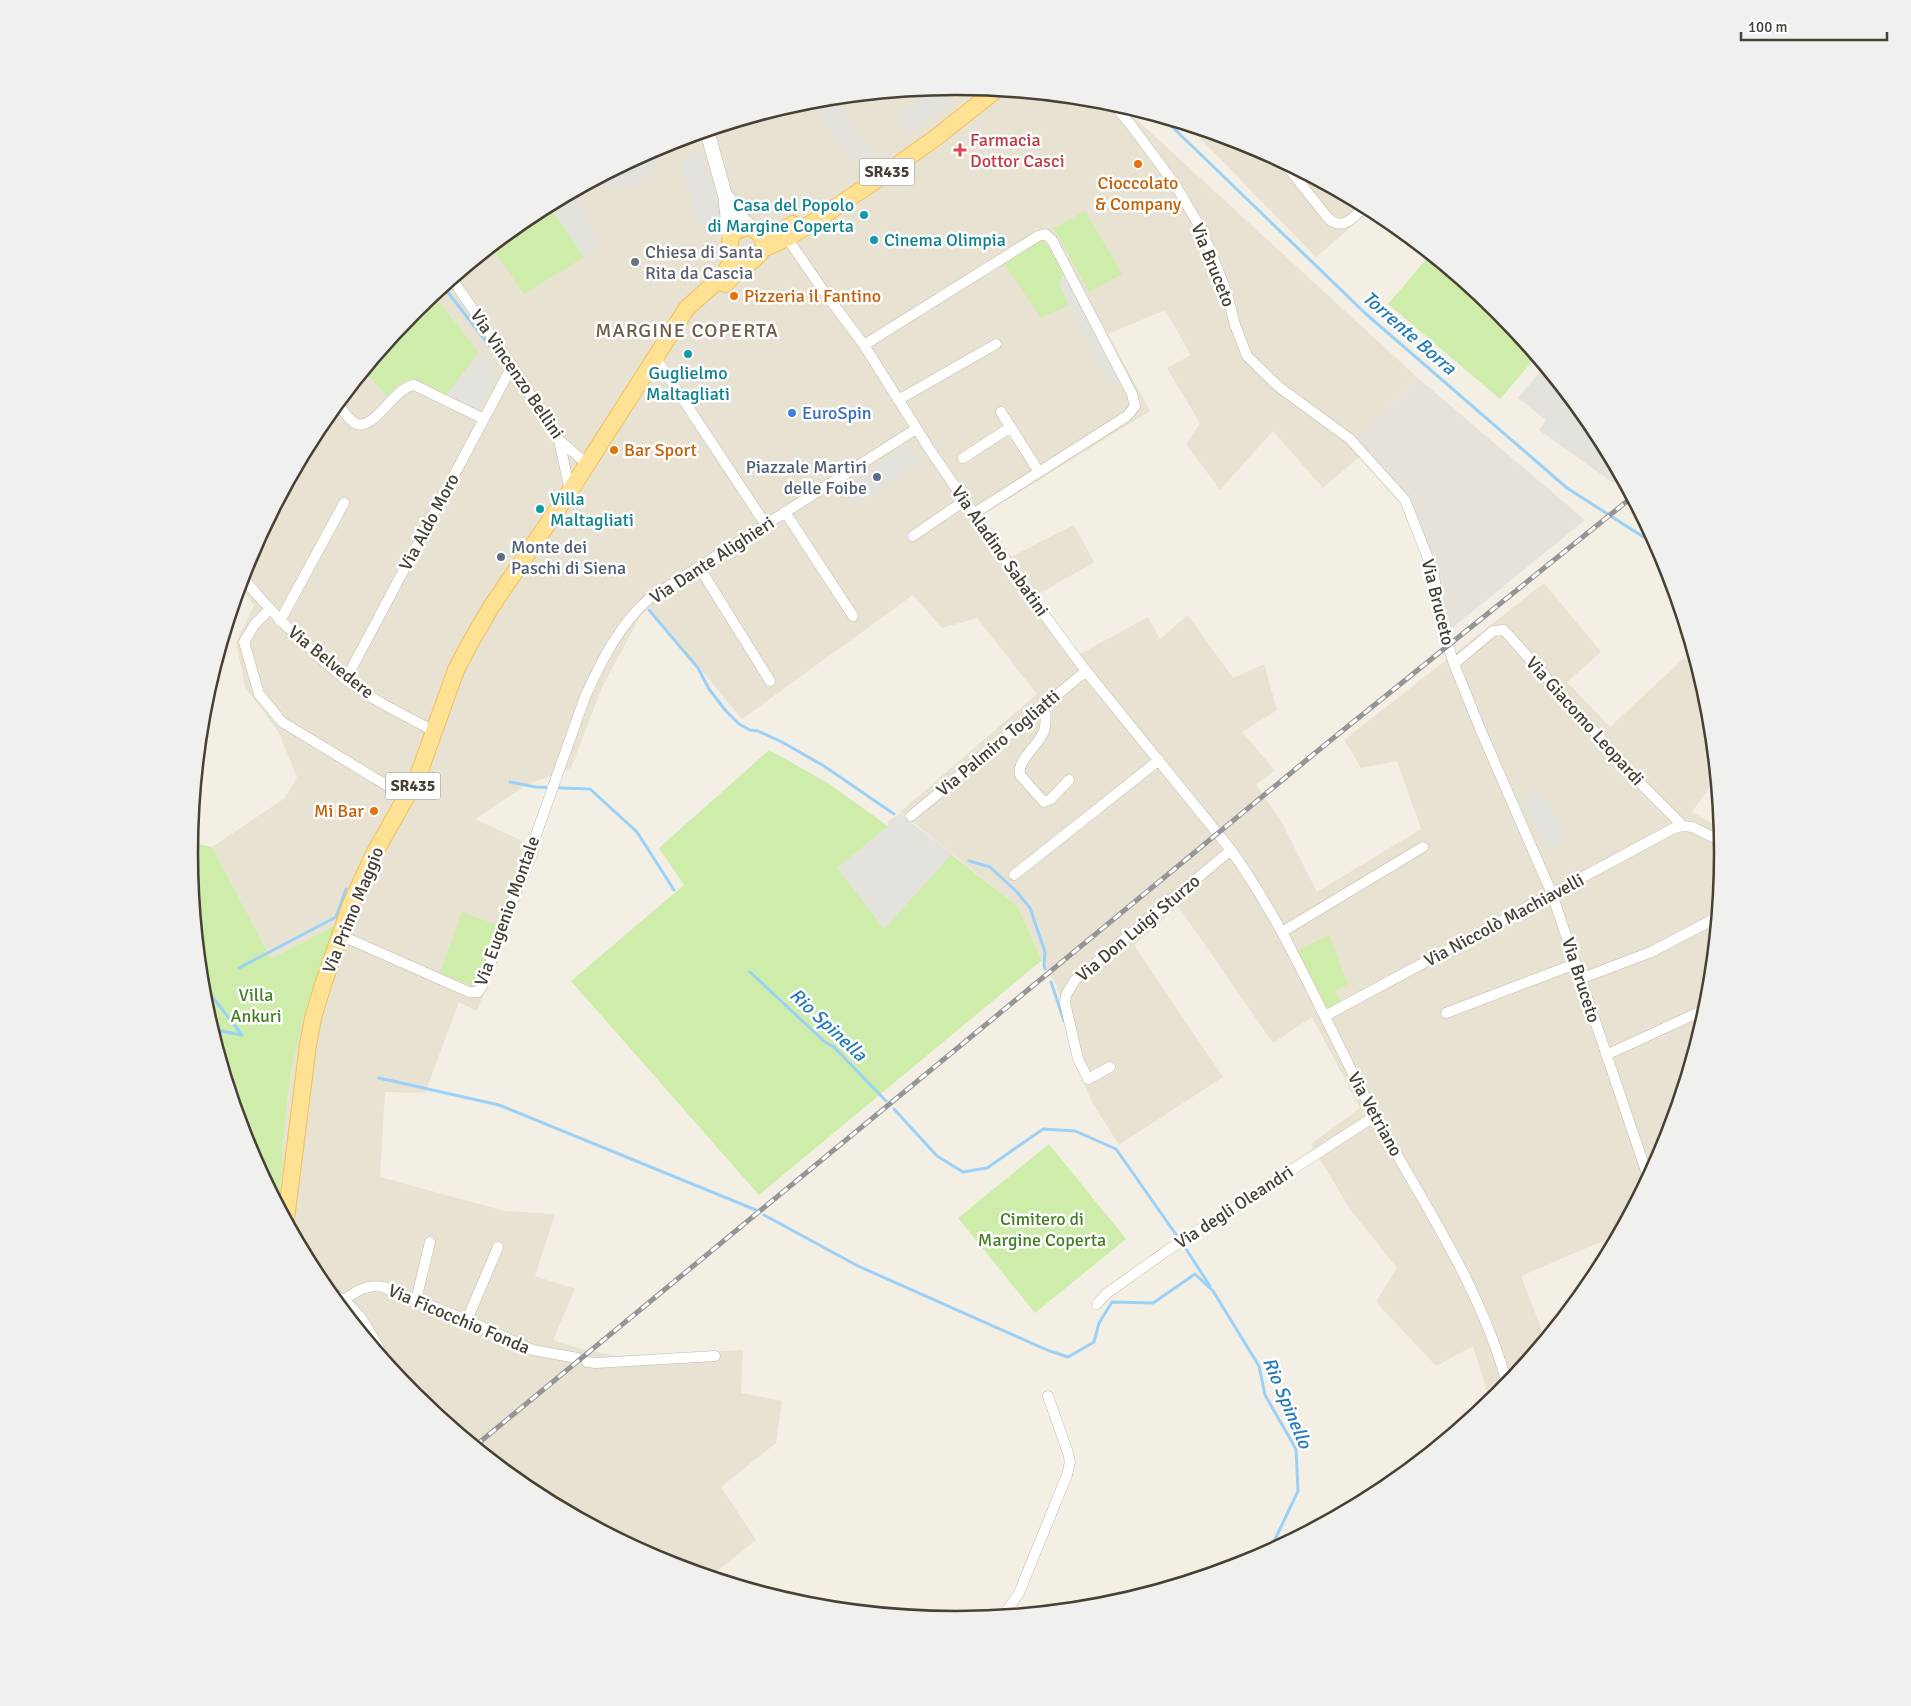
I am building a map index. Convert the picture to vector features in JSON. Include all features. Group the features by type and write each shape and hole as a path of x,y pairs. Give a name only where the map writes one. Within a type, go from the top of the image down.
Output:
{"main road":[{"name":"SR435","path":"734,256 741,261 757,243 800,220 881,166 980,96"},
{"name":"SR435","path":"680,320 693,313 735,274 757,243 788,238 872,183 934,139 988,96"},
{"name":"SR435","path":"730,239 740,229 757,243"},
{"path":"730,239 730,249 734,256"},
{"name":"Via Primo Maggio","path":"287,1209 310,1030 323,985 340,935 364,875 423,763 456,670 491,606 570,491 655,357 690,305 724,275 734,256"}],"street":[{"name":"Via Bruceto","path":"1122,114 1176,186 1196,222 1210,250 1227,293 1235,325 1247,356 1279,388 1350,439 1405,500 1433,572 1446,636 1454,664 1552,894 1645,1167"},
{"path":"709,136 725,194 730,239"},
{"path":"1293,174 1334,224 1340,225 1358,212"},
{"path":"725,194 757,243"},
{"path":"864,345 1038,236 1045,234 1052,240 1135,402 1133,410 1127,416 973,514"},
{"name":"Via Aladino Sabatini","path":"788,238 825,293 864,345 964,501 1086,671 1231,850"},
{"name":"Via Vincenzo Bellini","path":"455,284 512,366 559,440 587,464"},
{"path":"898,400 996,344"},
{"path":"655,357 766,525"},
{"name":"Via Aldo Moro","path":"346,679 512,366"},
{"path":"342,409 357,424 364,424 402,390 414,385 484,420"},
{"path":"1001,412 1039,472"},
{"path":"963,458 1011,427"},
{"name":"Via Dante Alighieri","path":"557,773 601,663 613,643 643,604 916,428"},
{"path":"559,440 570,491"},
{"path":"913,536 964,501"},
{"path":"280,621 344,503"},
{"path":"785,512 853,616"},
{"path":"699,567 770,681"},
{"name":"Via Belvedere","path":"247,584 280,621 346,679 387,706 434,731"},
{"path":"269,610 256,624 244,642 259,694 282,722 406,797"},
{"name":"Via Giacomo Leopardi","path":"1454,664 1493,631 1504,630 1642,786 1683,826 1692,827 1713,837"},
{"name":"Via Palmiro Togliatti","path":"911,816 1086,671"},
{"path":"1045,704 1046,723 1044,733 1021,765 1019,772 1021,777 1044,802 1051,799 1069,780"},
{"path":"1014,875 1158,760"},
{"name":"Via Eugenio Montale","path":"340,935 469,992 478,992 483,984 557,773"},
{"name":"Via Niccolò Machiavelli","path":"1325,1016 1674,828 1683,826"},
{"path":"1282,932 1423,847"},
{"name":"Via Vetriano","path":"1231,850 1248,874 1282,932 1375,1116 1467,1278 1488,1325 1504,1375"},
{"name":"Via Don Luigi Sturzo","path":"1110,1067 1088,1079 1078,1059 1065,1004 1066,995 1075,980 1231,850"},
{"path":"1580,979 1651,952 1710,921"},
{"path":"1446,1012 1575,964"},
{"path":"1606,1056 1696,1014"},
{"name":"Via degli Oleandri","path":"1097,1304 1106,1294 1174,1246 1375,1116"},
{"path":"416,1300 430,1242"},
{"path":"467,1320 498,1247"},
{"name":"Via Ficocchio Fonda","path":"344,1300 364,1287 376,1286 467,1320 538,1352 582,1360 612,1362 715,1356"},
{"path":"344,1300 356,1311 368,1331"},
{"path":"1008,1609 1019,1593 1067,1475 1070,1462 1048,1396"}],"shaded area":[{"path":"944,95 953,101 908,134 894,116 922,96"},
{"path":"956,95 1005,97 1054,101 1134,117 1419,379 1356,438 1365,452 1323,488 1273,431 1220,490 1186,444 1200,423 1167,368 1191,355 1165,310 1108,334 1150,411 981,516 1011,557 1074,525 1094,562 1037,595 1078,655 1148,617 1160,639 1188,615 1233,678 1264,664 1277,710 1242,732 1275,770 1256,785 1281,821 1317,892 1421,829 1397,761 1361,768 1344,740 1544,583 1601,652 1567,682 1610,727 1684,658 1689,661 1699,705 1710,786 1692,812 1713,824 1714,853 1712,903 1699,1001 1688,1049 1673,1097 1656,1143 1608,1239 1521,1276 1543,1332 1487,1392 1473,1346 1436,1366 1376,1302 1397,1268 1350,1209 1311,1144 1360,1108 1312,1017 1273,1043 1178,906 1134,945 1223,1077 1119,1145 1093,1104 1076,1065 1057,986 1042,960 1017,906 900,812 1037,694 977,618 942,628 913,595 742,719 649,607 640,617 602,687 571,768 526,785 475,819 540,849 477,1011 459,1002 425,1093 385,1092 380,1177 505,1211 555,1214 535,1276 575,1289 553,1340 578,1348 616,1356 743,1350 741,1393 782,1401 776,1443 721,1487 756,1540 716,1572 712,1571 620,1533 576,1509 534,1483 456,1423 386,1353 354,1314 325,1274 299,1232 280,1195 286,1108 297,1040 305,1011 336,924 271,960 212,847 285,798 297,777 278,731 245,687 236,642 254,605 244,593 255,563 299,474 325,432 386,353 456,283 494,252 534,223 620,173 712,135 759,121 857,101"},
{"path":"838,104 874,155 858,167 817,113 826,107"},
{"path":"1196,134 1291,173 1365,215 1316,257"},
{"path":"700,149 722,214 723,228 713,237 693,209 681,163"},
{"path":"659,156 657,170 632,187 630,184 619,191 615,184 606,190 601,184"},
{"path":"575,198 586,214 586,219 602,245 584,257 553,211"},
{"path":"1064,275 1121,383 1110,383 1059,283"},
{"path":"479,353 497,374 479,411 446,395"},
{"path":"1540,372 1586,432 1616,481 1613,483 1539,430 1546,420 1518,398"},
{"path":"1419,379 1585,520 1451,629 1439,576 1418,524 1355,438"},
{"name":"Piazzale Martiri delle Foibe","path":"908,444 921,464 852,507 840,487"},
{"path":"1540,789 1567,841 1546,851 1521,799"},
{"path":"900,814 952,854 884,929 837,868 888,826 889,821"}],"green space":[{"path":"553,211 584,257 524,294 495,251"},
{"path":"1085,211 1122,274 1089,292 1054,228"},
{"path":"1041,240 1046,243 1064,275 1059,283 1069,305 1041,318 1004,263"},
{"path":"1426,259 1455,283 1491,317 1532,362 1500,399 1388,304"},
{"path":"438,300 479,353 446,395 414,379 410,379 402,382 387,396 368,375 386,353"},
{"path":"769,750 828,783 888,826 889,821 900,814 1017,906 1042,960 759,1195 571,981 684,885 659,848"},
{"name":"Villa Ankuri","path":"198,844 212,847 271,959 337,924 306,1010 298,1039 290,1080 285,1122 280,1195 255,1143 223,1049 212,1001 199,903"},
{"path":"462,912 497,925 475,985 440,973"},
{"path":"1329,935 1348,984 1335,991 1341,1003 1328,1008 1322,1004 1294,952"},
{"name":"Cimitero di Margine Coperta","path":"1049,1144 1126,1239 1035,1313 958,1218"}],"waterway":[{"name":"Torrente Borra","path":"1172,127 1366,314 1567,488 1644,537"},
{"path":"447,291 503,363"},
{"path":"649,610 698,668 709,689 739,724 782,742 824,766 894,814"},
{"name":"Rio Spinella","path":"510,782 536,787 590,789 637,832 674,890"},
{"path":"969,861 990,867 1016,891 1030,908 1045,952 1045,969"},
{"path":"239,968 336,917 346,889"},
{"name":"Rio Spinella","path":"750,972 825,1042 834,1047 886,1101"},
{"path":"1051,982 1064,1021"},
{"path":"211,995 242,1035"},
{"path":"219,1030 241,1035"},
{"path":"379,1078 499,1105 756,1210"},
{"name":"Rio Spinella","path":"894,1109 937,1156 963,1172 987,1168 1043,1129 1075,1131 1116,1149 1177,1236"},
{"path":"764,1215 858,1266 1047,1350 1068,1357 1094,1342 1099,1323 1112,1302 1153,1303 1195,1274 1213,1291"},
{"name":"Rio Spinello","path":"1186,1249 1210,1286"},
{"name":"Rio Spinello","path":"1213,1291 1259,1366 1265,1395 1296,1449 1298,1491 1275,1540"}],"railway":[{"path":"480,1442 1326,744 1626,502"}],"place":[{"name":"Farmacia Dottor Casci","path":"960,150"},
{"name":"Cioccolato & Company","path":"1138,164"},
{"name":"Casa del Popolo di Margine Coperta","path":"864,215"},
{"name":"Cinema Olimpia","path":"874,240"},
{"name":"Chiesa di Santa Rita da Cascia","path":"635,262"},
{"name":"Pizzeria il Fantino","path":"734,296"},
{"name":"Guglielmo Maltagliati","path":"688,354"},
{"name":"EuroSpin","path":"792,413"},
{"name":"Bar Sport","path":"614,450"},
{"name":"Piazzale Martiri delle Foibe","path":"877,477"},
{"name":"Villa Maltagliati","path":"540,509"},
{"name":"Monte dei Paschi di Siena","path":"501,557"},
{"name":"Mi Bar","path":"374,811"}],"district":[{"name":"MARGINE COPERTA","path":"687,330"}]}
